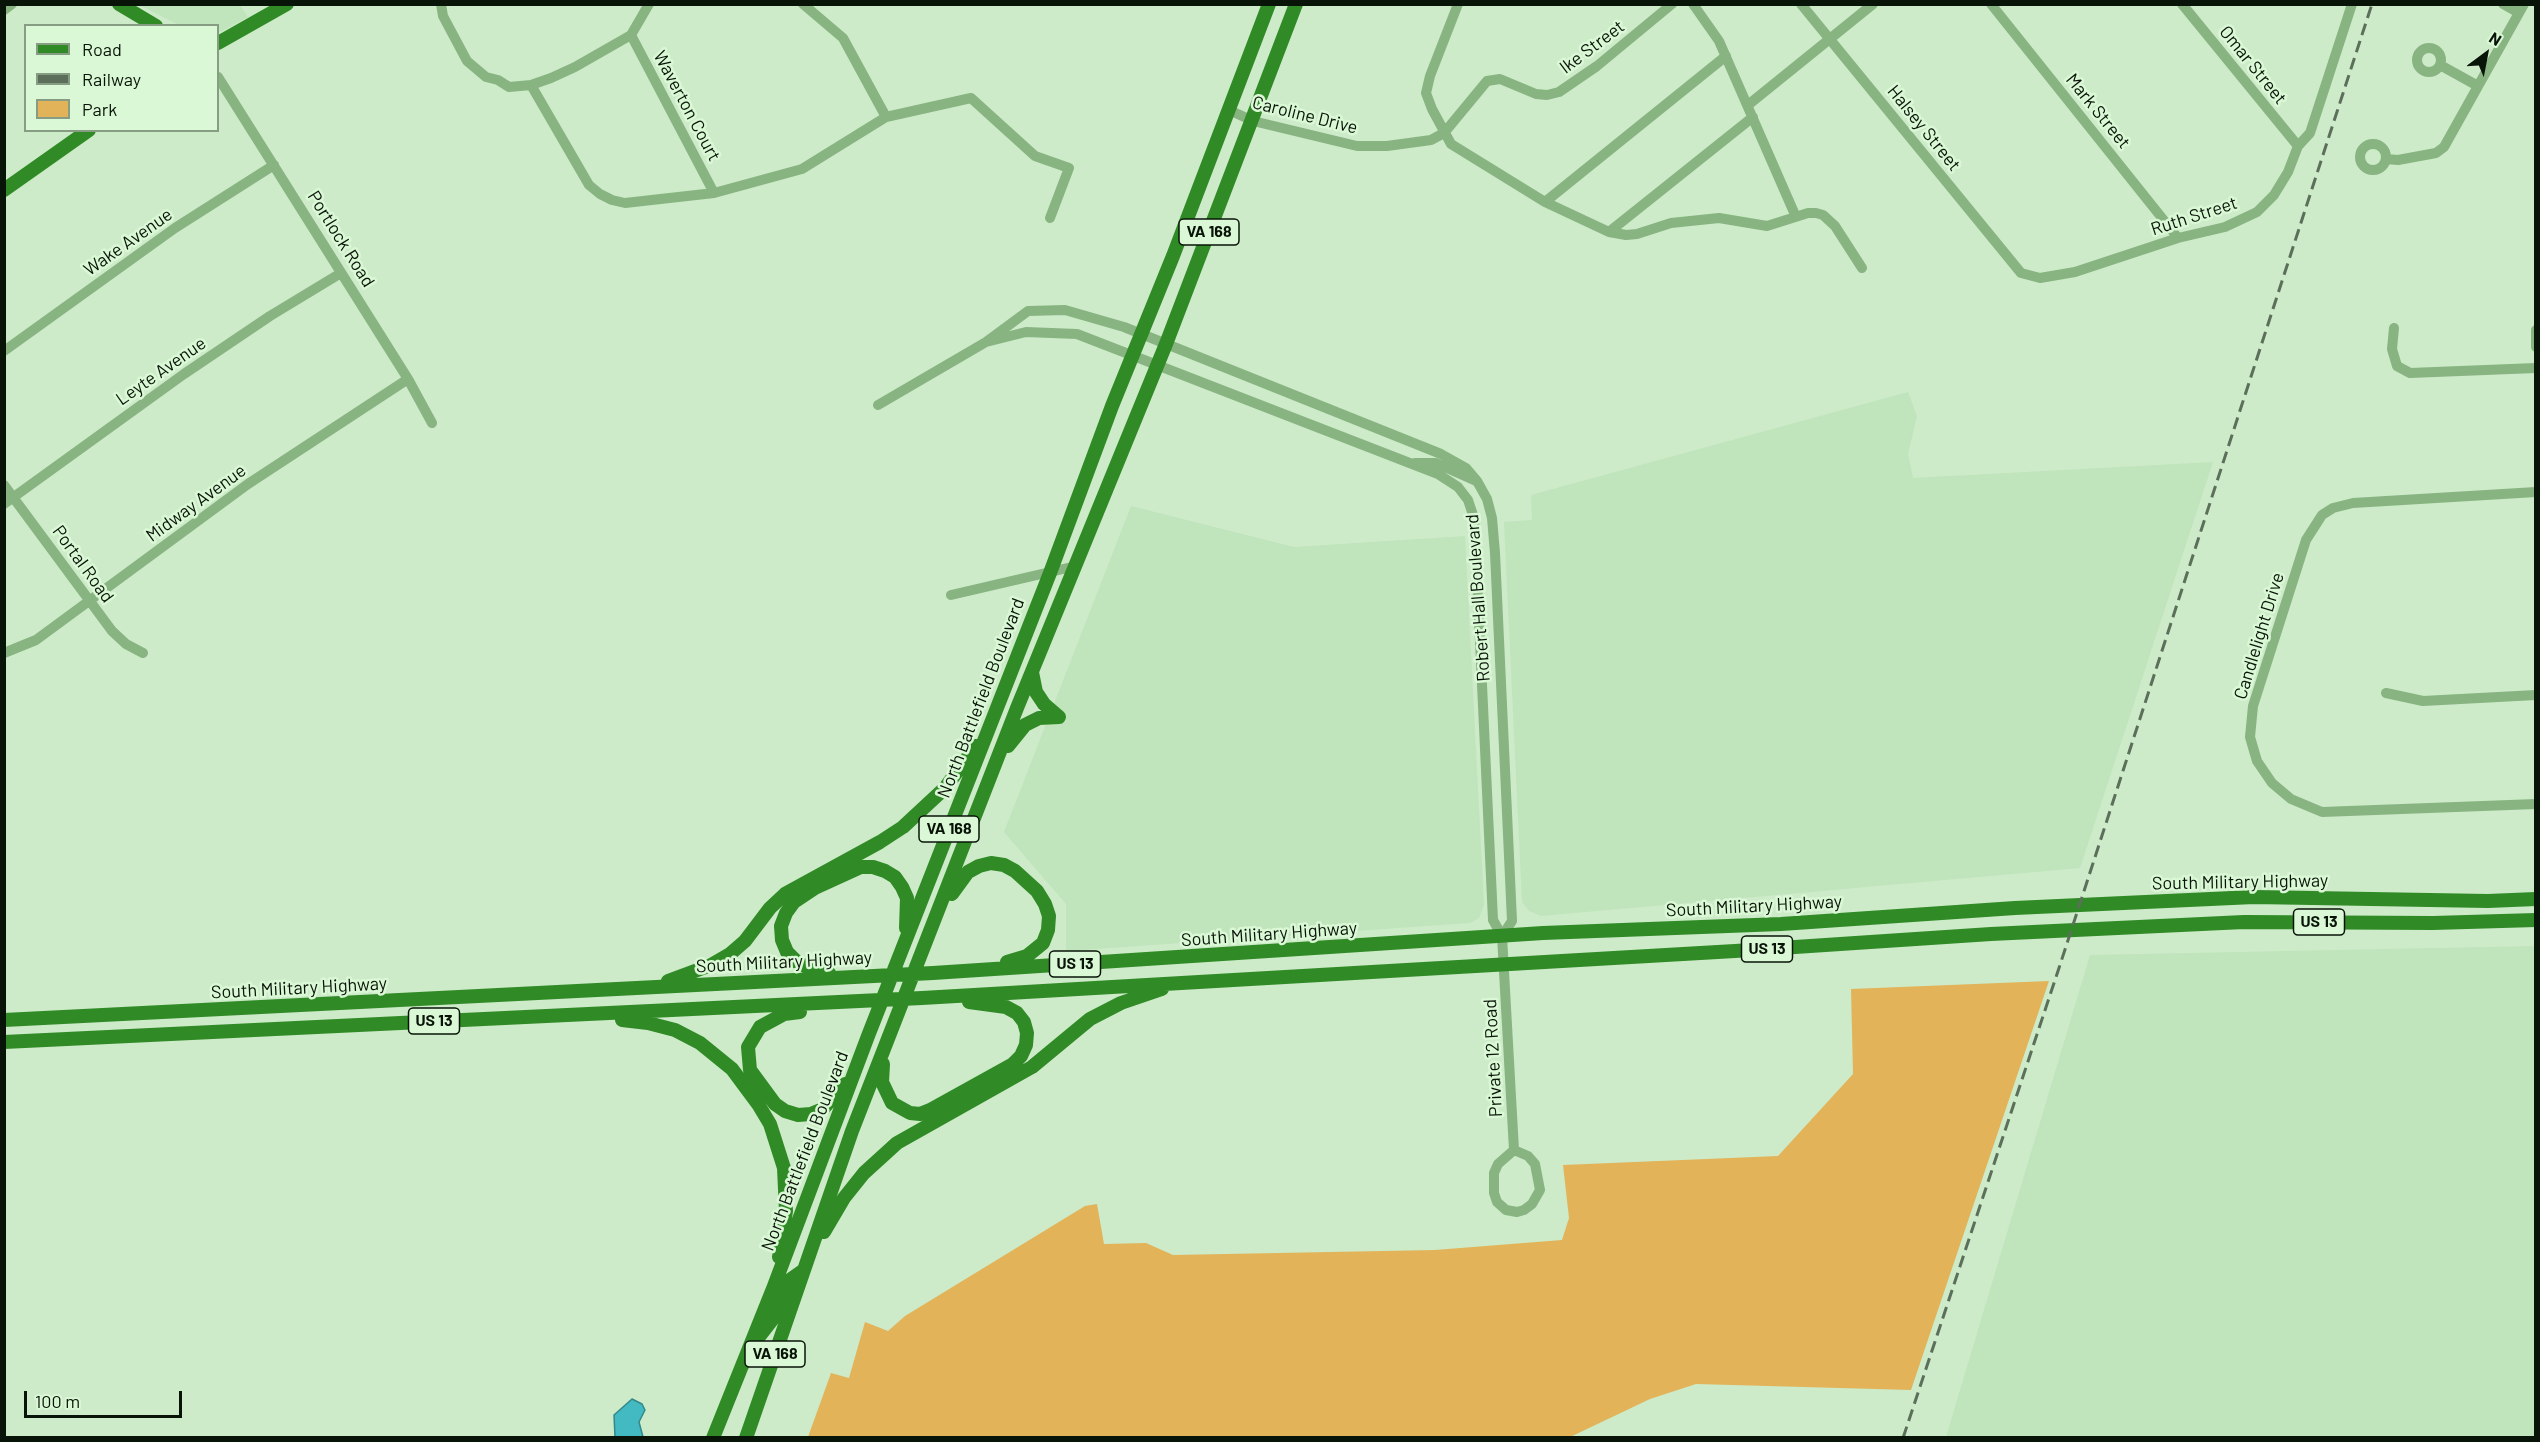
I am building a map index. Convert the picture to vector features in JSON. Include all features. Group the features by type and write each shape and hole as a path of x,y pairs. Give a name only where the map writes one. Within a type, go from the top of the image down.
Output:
{"main road":[{"path":"119,4 153,24"},
{"path":"219,42 287,4"},
{"name":"North Battlefield Boulevard","path":"713,1437 774,1286 904,942 1050,573 1269,4"},
{"name":"North Battlefield Boulevard","path":"810,1254 852,1131 1032,671 1158,365 1296,4"},
{"path":"4,190 86,132"},
{"path":"997,763 1024,725 1039,718 1059,717 1044,704 1036,692 1032,671"},
{"path":"654,986 711,965 730,954 746,940 785,894 880,842 903,826 945,788 979,741 993,716"},
{"path":"927,941 959,881 979,866 998,864 1016,871 1046,903 1049,916 1048,930 1043,943 1034,952 1027,956 980,967 933,972"},
{"path":"873,976 830,973 809,968 797,962 787,952 782,940 782,926 786,913 794,902 861,867 885,871 895,877 906,898 904,942"},
{"name":"South Military Highway","path":"4,1020 873,976 1502,936 1781,924 2038,907 2254,897 2488,901 2535,899"},
{"name":"US 13","path":"4,1041 922,998 2103,928 2244,922 2433,923 2535,920"},
{"path":"810,1254 857,1181 897,1143 1032,1067 1090,1019 1155,991 1189,983"},
{"path":"890,1035 883,1065 882,1082 891,1103 910,1113 930,1110 1013,1064 1021,1056 1026,1046 1027,1034 1024,1022 1017,1013 1006,1007 922,998"},
{"path":"857,1064 823,1109 811,1114 798,1115 780,1108 761,1088 750,1070 748,1047 760,1027 784,1014 863,1001"},
{"path":"560,1016 648,1023 675,1030 717,1055 745,1085 770,1124 784,1168 786,1211 774,1286"},
{"name":"VA 168","path":"746,1437 810,1254"},
{"path":"748,1350 772,1320 787,1282 804,1270"}],"street":[{"path":"4,10 12,4"},
{"path":"441,4 448,25 467,61 475,70 509,87 531,85 575,68 631,35 649,4"},
{"path":"803,4 843,38 886,117"},
{"path":"1458,4 1430,76 1426,93 1451,144 1545,202 1609,232 1632,235 1671,223 1719,218 1767,226 1808,213 1824,215 1835,226 1862,268"},
{"name":"Ike Street","path":"1444,133 1487,81 1500,79 1536,94 1547,95 1559,92 1597,66 1672,4"},
{"path":"1693,4 1714,33 1726,56 1796,217"},
{"name":"Halsey Street","path":"1802,4 2021,273"},
{"path":"1748,105 1873,4"},
{"name":"Mark Street","path":"1991,4 2178,238"},
{"name":"Omar Street","path":"2182,4 2298,146"},
{"name":"Ruth Street","path":"2021,273 2040,278 2075,272 2178,238 2225,227 2257,212 2274,195 2288,171 2298,146 2310,133 2352,4"},
{"path":"2386,159 2398,160 2436,153 2444,147 2521,9 2503,4"},
{"name":"Waverton Court","path":"631,35 714,193"},
{"path":"1545,202 1726,56"},
{"path":"2440,65 2478,86"},
{"name":"Portlock Road","path":"219,78 408,379 432,423"},
{"path":"531,85 582,174 600,194 625,203 714,193 802,169 886,117 971,98 1035,156 1069,168 1050,218"},
{"name":"Caroline Drive","path":"1228,110 1253,121 1345,144 1369,147 1431,140 1444,133"},
{"path":"1609,232 1753,117"},
{"name":"Wake Avenue","path":"4,351 175,228 274,165"},
{"name":"Leyte Avenue","path":"9,501 184,374 270,316 341,273"},
{"name":"Robert Hall Boulevard","path":"986,342 1028,311 1065,310 1142,334 1441,454 1466,468 1478,481 1492,518 1495,553 1512,921 1502,936"},
{"path":"2394,328 2392,349 2397,366 2410,373 2535,368"},
{"path":"2535,330 2535,347"},
{"name":"Robert Hall Boulevard","path":"986,342 1026,332 1058,331 1077,334 1134,354 1412,463 1438,474 1458,487 1468,500 1474,518 1492,920 1502,936 1503,963"},
{"path":"878,405 986,342"},
{"name":"Midway Avenue","path":"4,653 36,640 248,484 408,379"},
{"path":"1412,463 1436,463 1478,481"},
{"name":"Portal Road","path":"4,486 9,501 112,631 126,644 143,653"},
{"name":"Candlelight Drive","path":"2535,492 2353,503 2333,508 2322,515 2306,540 2302,551 2253,706 2250,737 2257,761 2272,783 2291,799 2322,812 2535,804"},
{"path":"951,595 1076,566"},
{"path":"2386,693 2423,701 2535,695"},
{"name":"Private 12 Road","path":"1503,963 1514,1150"},
{"path":"1514,1150 1528,1156 1535,1164 1540,1190 1532,1204 1517,1212 1506,1210 1497,1203 1494,1193 1494,1173 1498,1164 1514,1150"}],"shaded area":[{"path":"139,5 240,5 248,17 219,32 219,24 177,24"},
{"path":"1908,392 1917,416 1908,454 1913,478 2213,462 2080,868 1541,916 1529,911 1522,902 1504,522 1532,520 1531,495"},
{"path":"1131,506 1294,547 1465,536 1484,905 1479,918 1470,923 1066,951 1066,904 1004,832"},
{"path":"2535,946 2535,1437 1946,1437 2090,955"}],"green space":[{"path":"2049,981 1911,1390 1696,1384 1650,1399 1568,1438 808,1437 831,1373 849,1378 865,1322 888,1331 905,1316 1085,1206 1097,1204 1104,1244 1146,1243 1173,1255 1435,1250 1562,1240 1569,1218 1563,1165 1778,1156 1853,1074 1851,989"}],"water":[{"path":"632,1399 642,1404 645,1410 639,1422 643,1437 615,1437 614,1415"}],"railway":[{"path":"1903,1438 2059,968 2372,4"}]}
